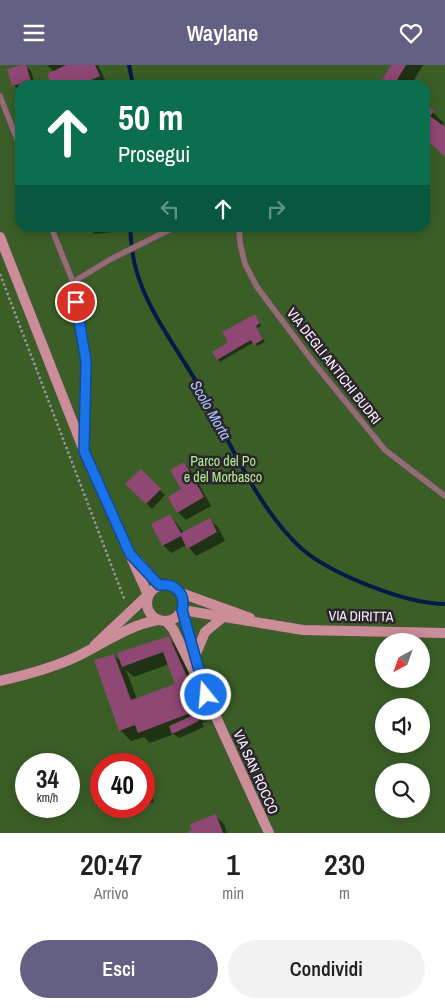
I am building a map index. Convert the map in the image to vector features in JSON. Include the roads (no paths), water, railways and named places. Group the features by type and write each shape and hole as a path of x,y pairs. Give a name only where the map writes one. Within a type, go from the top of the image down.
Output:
{"main road":[{"path":"0,237 84,451 148,595 147,607 153,617 162,620"},
{"path":"130,554 159,585"},
{"path":"0,681 26,675 78,656 95,645 146,622 175,618 182,610 181,593 171,585 159,585 95,645"},
{"name":"VIA DIRITTA","path":"181,593 277,627"},
{"name":"VIA DIRITTA","path":"182,610 277,627 445,633"},
{"name":"VIA SAN ROCCO","path":"182,610 206,695"},
{"path":"195,657 205,631 222,618"},
{"name":"VIA SAN ROCCO","path":"162,620 173,629 206,695 269,833"}],"lane":[{"path":"0,96 15,134"},
{"path":"54,232 73,282 86,361 84,451"},
{"path":"73,282 166,232"},
{"name":"VIA DEGLI ANTICHI BUDRI","path":"239,232 240,243 246,264 257,287 314,363 385,450 445,496"}],"waterway":[{"name":"Scolo Morta","path":"129,65 132,80"},
{"name":"Scolo Morta","path":"131,232 136,269 154,313 197,383 257,493 286,533 315,559 370,586 410,599 445,604"}],"park label":[{"name":"Parco del Po e del Morbasco","path":"223,470"}]}
